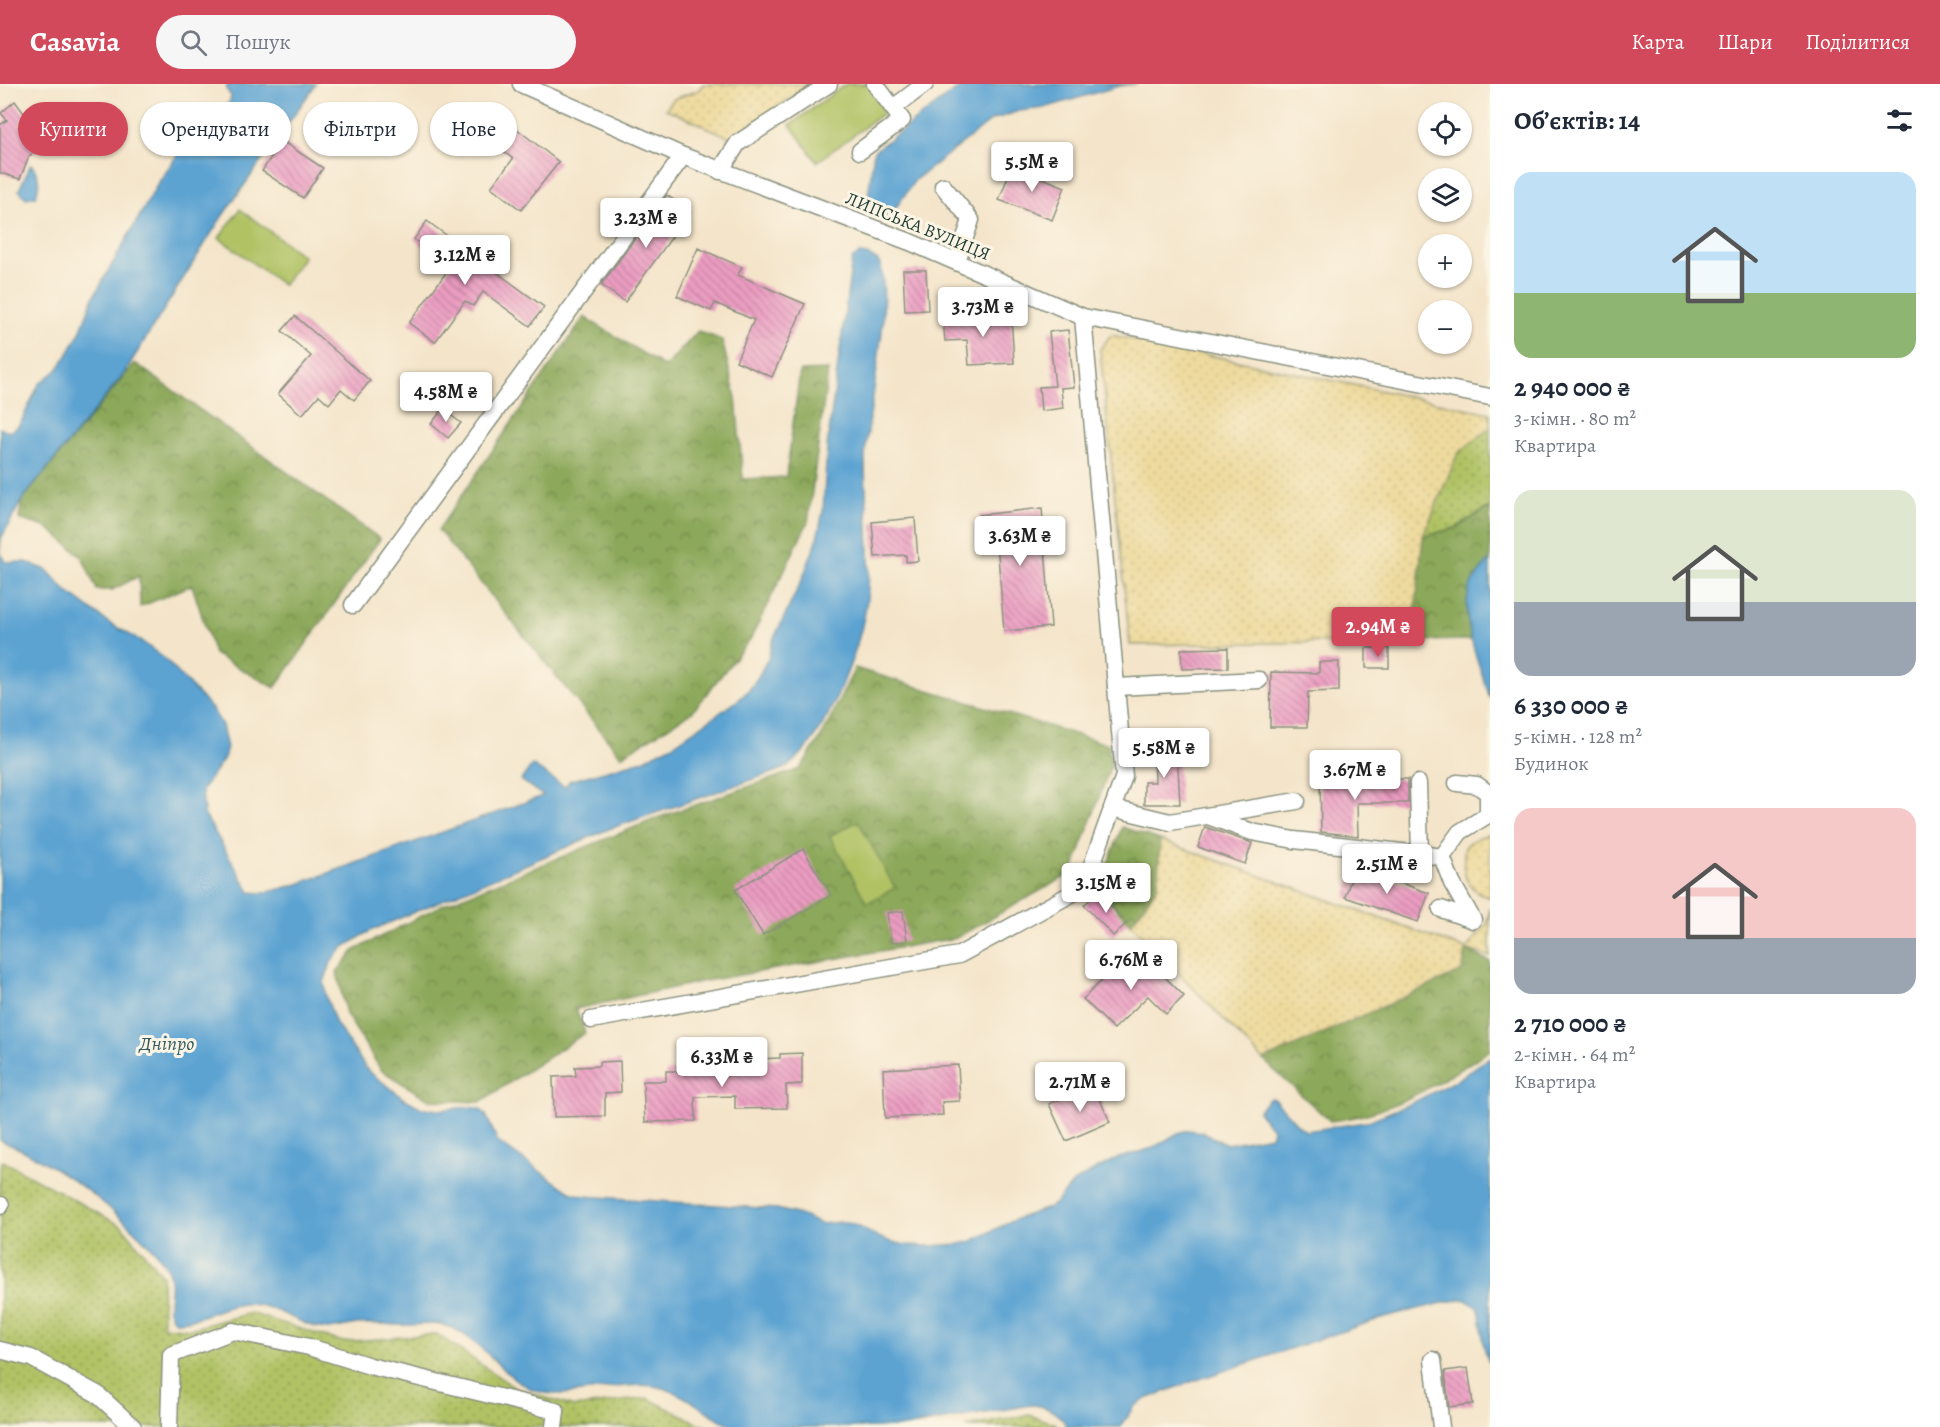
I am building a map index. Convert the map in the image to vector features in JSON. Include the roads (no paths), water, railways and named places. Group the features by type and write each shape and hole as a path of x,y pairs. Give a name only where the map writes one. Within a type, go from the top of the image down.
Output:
{"street":[{"name":"ЛИПСЬКА ВУЛИЦЯ","path":"521,84 683,156 910,242 1083,317 1490,397"},
{"path":"720,171 738,143 830,84"},
{"path":"860,152 902,120 875,84"},
{"path":"893,108 926,84"},
{"path":"353,605 683,156"},
{"path":"943,186 971,220 957,261"},
{"path":"591,1020 959,955 1084,886 1124,776 1083,317"},
{"path":"1116,687 1259,681"},
{"path":"1418,783 1420,854"},
{"path":"1442,857 1460,832 1488,815 1488,793 1478,785 1457,783"},
{"path":"1112,808 1170,822 1297,801"},
{"path":"1208,816 1252,832 1294,840 1442,857"},
{"path":"1441,909 1473,920 1452,883 1442,857"},
{"path":"169,1427 171,1355 233,1331 309,1347 370,1366 556,1411 554,1427"},
{"path":"0,1350 31,1358 97,1394 133,1427"},
{"path":"1433,1360 1441,1427"}],"water":[{"path":"228,84 316,84 291,119 291,102 229,102 231,96 226,89"},
{"path":"964,84 1137,84 1119,86 1044,108 1019,111 992,120 915,180 893,212 884,216 874,213 867,204 874,151"},
{"path":"177,156 265,156 221,218 123,375 22,500 1,539 0,552 0,428 9,432 17,427 39,384 57,370 66,357 80,332 94,296 159,182"},
{"path":"31,164 39,183 36,196 26,198 19,190"},
{"name":"Дніпро","path":"859,254 868,255 878,261 881,268 884,302 865,454 869,543 866,605 851,663 834,703 812,741 786,768 609,829 370,931 344,947 332,960 324,982 326,996 336,1024 368,1071 405,1099 422,1108 438,1110 469,1107 480,1109 486,1115 498,1142 570,1192 584,1196 777,1209 821,1224 841,1222 852,1224 885,1240 905,1245 929,1246 972,1241 1016,1219 1050,1207 1073,1183 1093,1171 1116,1159 1153,1148 1178,1133 1188,1130 1202,1132 1227,1144 1271,1136 1273,1130 1258,1111 1270,1098 1274,1099 1306,1131 1366,1122 1414,1102 1457,1080 1490,1057 1490,1363 1484,1346 1479,1309 1466,1300 1460,1299 1388,1316 1188,1383 1134,1406 1121,1427 1068,1427 1052,1411 1031,1405 904,1427 735,1427 686,1398 654,1386 625,1386 564,1394 537,1391 514,1378 461,1332 443,1325 363,1324 327,1329 306,1324 256,1304 236,1305 193,1319 175,1321 169,1310 170,1276 165,1264 152,1248 126,1222 75,1182 38,1159 0,1140 0,552 5,562 26,562 47,570 64,589 109,623 141,641 165,659 212,709 222,725 227,748 224,758 202,790 204,814 250,892 264,893 295,885 543,796 521,780 532,765 565,787 569,781 643,760 673,745 737,701 750,689 768,658 773,640 802,580 816,543 823,512 827,447 852,259"},
{"path":"1490,560 1490,698 1472,642 1467,599 1476,576"}]}
